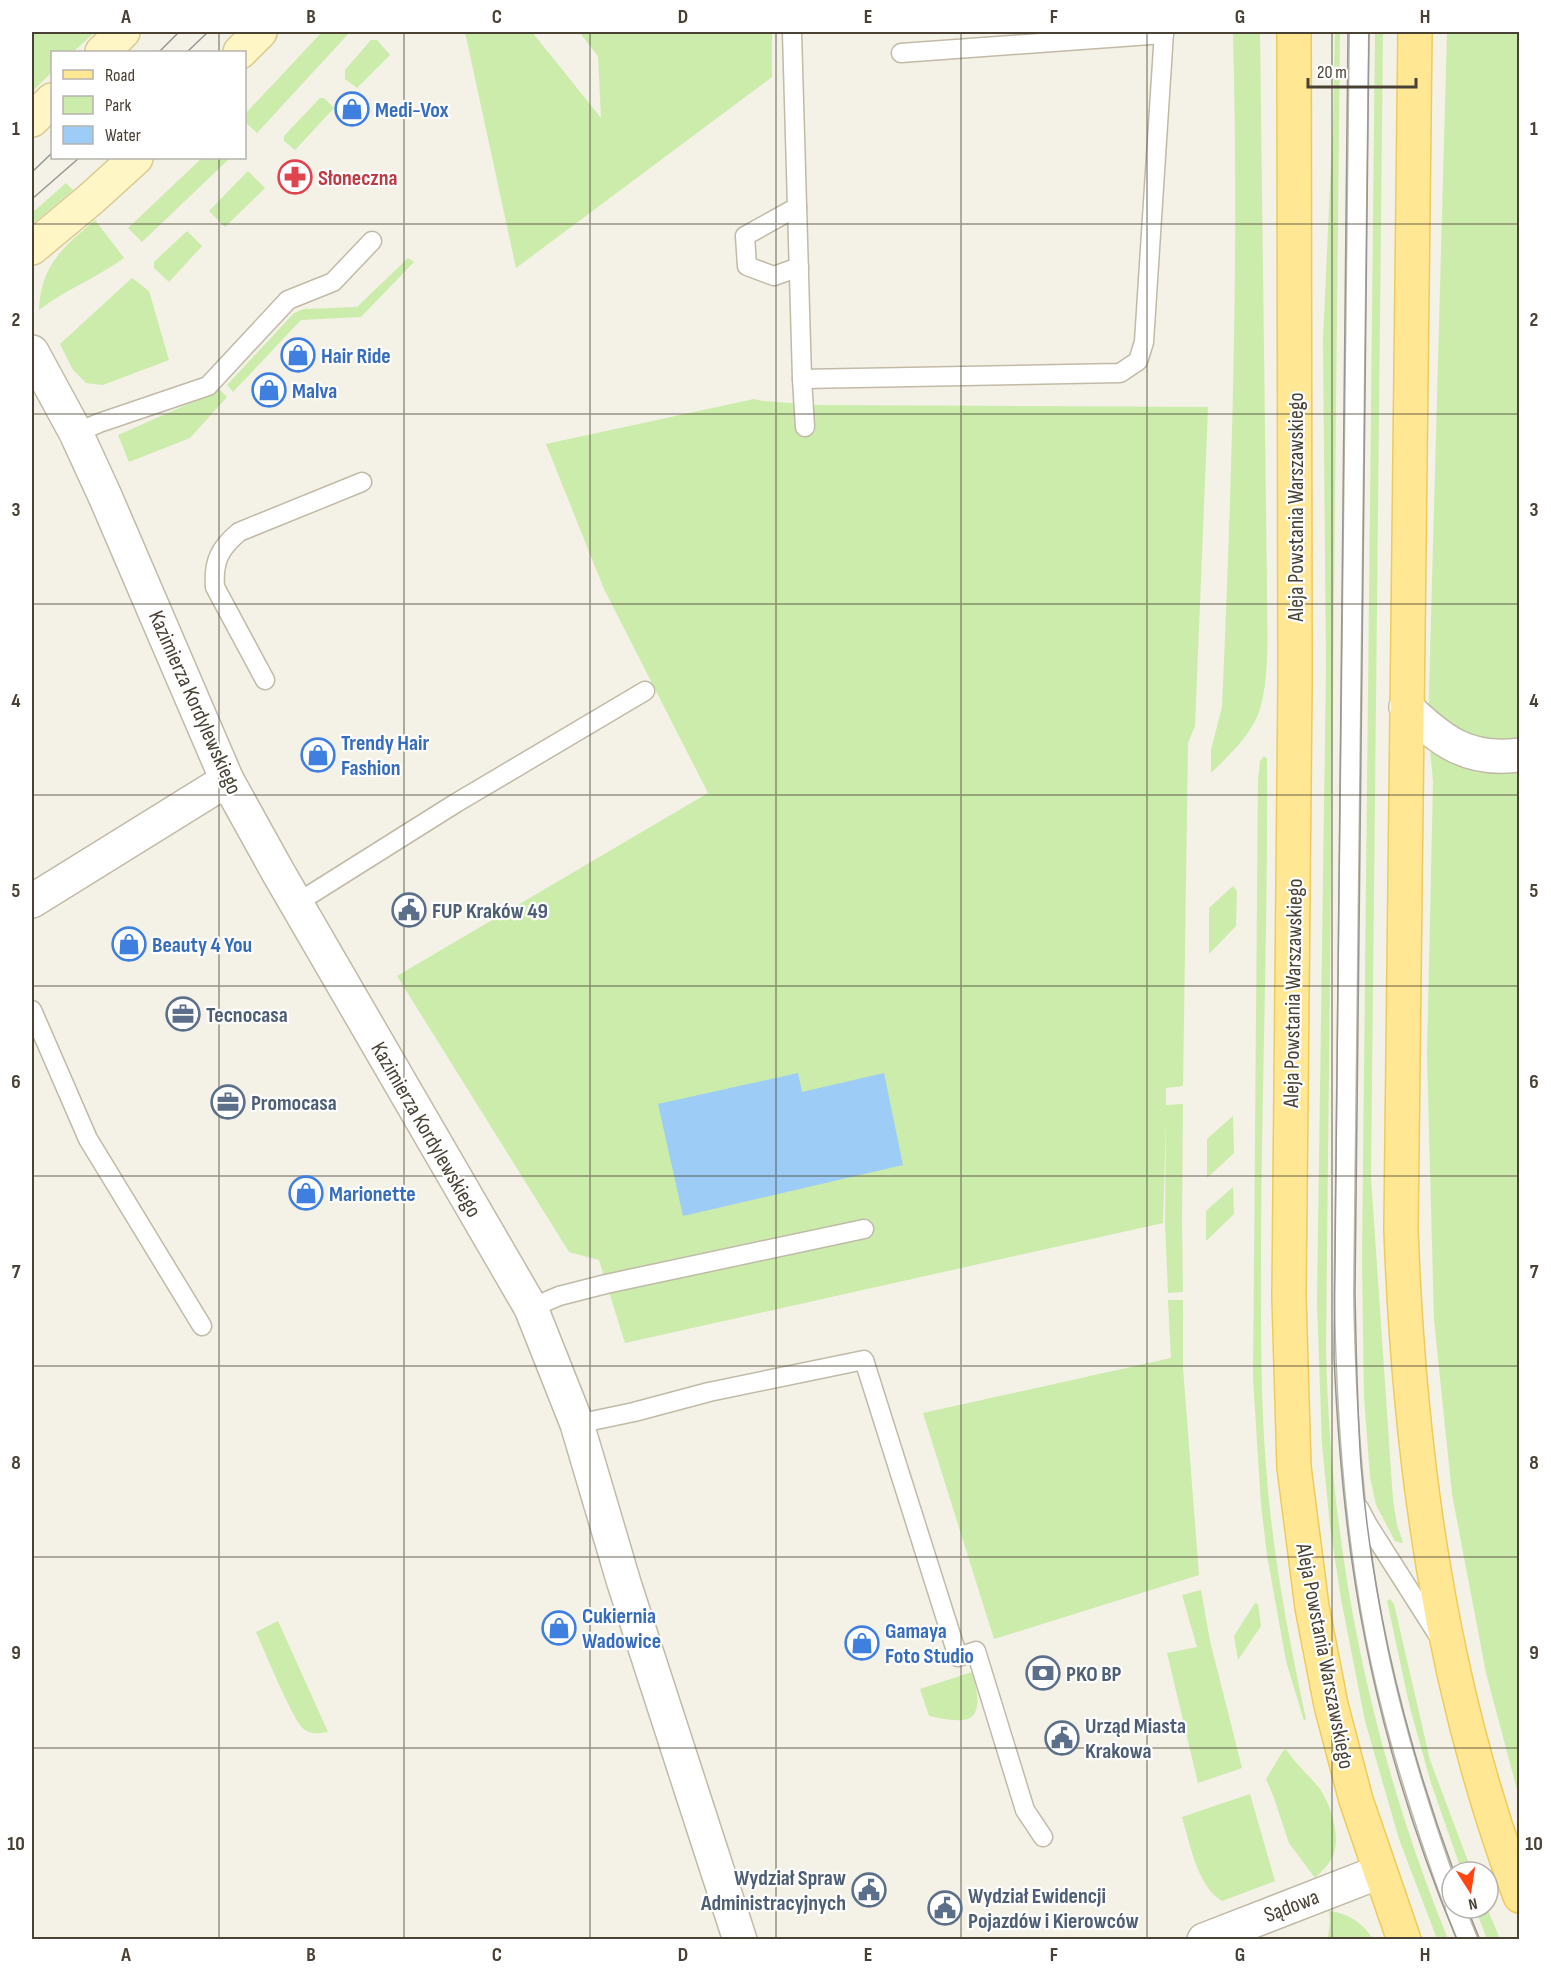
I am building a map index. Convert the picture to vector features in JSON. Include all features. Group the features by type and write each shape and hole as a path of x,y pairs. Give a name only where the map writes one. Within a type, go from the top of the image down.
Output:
{"main road":[{"path":"103,51 123,32"},
{"path":"241,51 260,32"},
{"name":"Aleja Powstania Warszawskiego","path":"1294,32 1295,683 1289,1297 1294,1467 1312,1607 1331,1705 1356,1800 1404,1940"},
{"path":"1415,32 1401,1229 1405,1322 1412,1413 1449,1652 1485,1793 1520,1896"},
{"path":"32,120 51,101"},
{"path":"32,248 135,159"}],"street":[{"name":"Kazimierza Kordylewskiego","path":"32,352 76,433 160,619 227,780 531,1308 577,1424 624,1583 740,1940"},
{"path":"1406,706 1428,728 1452,744 1476,754 1498,758 1520,755"},
{"path":"32,901 227,780"},
{"name":"Sądowa","path":"1204,1940 1379,1872"}],"lane":[{"path":"792,32 805,427"},
{"path":"1359,32 1344,1294 1346,1382 1354,1498 1374,1630 1406,1763 1440,1864"},
{"path":"802,379 1120,373 1138,361 1144,342 1164,33 901,53"},
{"path":"797,207 746,236 747,266 774,276 799,267"},
{"path":"76,433 208,386 288,300 333,282 372,241"},
{"path":"266,680 215,587 214,571 218,556 227,542 239,532 362,482"},
{"path":"297,903 456,803 645,691"},
{"path":"32,1010 88,1139 202,1326"},
{"path":"531,1308 558,1296 606,1284 864,1229"},
{"path":"577,1424 709,1392 864,1360 958,1657 976,1651 1024,1809 1043,1837"},
{"path":"1354,1498 1368,1525 1449,1652"},
{"path":"1460,1920 1468,1940"}],"green space":[{"path":"32,32 95,32 74,51 51,51 51,73 32,92"},
{"path":"322,32 350,32 257,133 246,123 246,113"},
{"path":"465,32 532,32 601,118 598,56 579,32 772,32 772,77 516,268"},
{"path":"1233,32 1260,32 1267,656 1264,691 1256,719 1241,741 1211,773 1211,750 1222,707 1229,538 1235,285"},
{"path":"1335,32 1340,32 1326,1348 1329,1424 1346,1575 1377,1723 1397,1796 1448,1939 1437,1939 1399,1839 1365,1721 1341,1599 1330,1526 1322,1444 1317,1302 1326,667 1323,340"},
{"path":"1375,32 1383,32 1371,1178 1393,1500 1397,1525 1403,1542 1401,1543 1395,1541 1376,1505 1370,1477 1364,1397 1362,1262"},
{"path":"1447,32 1519,32 1519,1797 1486,1673 1452,1494 1434,1320 1427,1055 1433,781 1428,728"},
{"path":"371,40 377,40 390,55 357,88 345,79 345,70"},
{"path":"320,98 324,98 334,108 295,150 284,141 284,136"},
{"path":"201,159 229,159 142,242 128,228"},
{"path":"248,171 265,188 225,227 209,211"},
{"path":"66,183 73,190 32,224 32,213"},
{"path":"95,220 124,258 39,310 44,280 49,269 73,239"},
{"path":"187,231 202,246 169,282 154,268 154,262"},
{"path":"408,258 414,262 361,317 301,320 233,392 227,385 294,313 304,309 357,307"},
{"path":"132,278 149,291 169,360 103,385 86,383 73,370 60,344"},
{"path":"220,390 227,397 190,438 129,462 118,435"},
{"path":"754,399 818,405 1208,407 1195,726 1188,743 1183,1086 1166,1088 1166,1105 1183,1104 1183,1292 1168,1293 1165,1224 1166,1118 1163,1223 625,1343 599,1260 569,1252 397,976 708,793 604,589 546,444"},
{"path":"1264,756 1267,759 1267,819 1261,1238 1263,1409 1272,1530 1287,1624 1306,1719 1304,1721 1286,1661 1267,1555 1261,1505 1253,1378 1258,780 1260,761"},
{"path":"1233,886 1237,891 1236,926 1209,954 1209,908"},
{"path":"1233,1116 1234,1153 1207,1178 1207,1139"},
{"path":"1233,1187 1234,1214 1206,1241 1206,1211"},
{"path":"1168,1300 1183,1300 1183,1368 1199,1575 994,1639 923,1413 1171,1358"},
{"path":"1201,1590 1210,1641 1242,1768 1198,1783 1167,1653 1197,1647 1182,1595"},
{"path":"1390,1599 1394,1604 1430,1760 1468,1860 1458,1860 1431,1783 1410,1708 1387,1601"},
{"path":"1255,1603 1258,1604 1261,1626 1238,1660 1234,1636"},
{"path":"278,1621 328,1732 313,1733 305,1730 293,1714 279,1684 256,1632"},
{"path":"972,1672 978,1700 974,1714 962,1720 929,1716 920,1689"},
{"path":"1286,1749 1320,1789 1334,1821 1336,1840 1333,1856 1315,1878 1289,1843 1266,1779"},
{"path":"1250,1794 1275,1881 1222,1901 1213,1894 1200,1875 1182,1817"},
{"path":"1329,1911 1354,1920 1365,1928 1373,1939 1328,1939"},
{"path":"1480,1920 1492,1920 1500,1939 1487,1939"}],"water":[{"path":"798,1073 802,1092 884,1073 903,1165 683,1216 658,1104"}],"tram line":[{"path":"160,51 179,32"},
{"path":"188,51 208,32"},
{"path":"1348,32 1335,1381 1348,1530 1368,1653 1406,1799 1421,1847 1457,1940"},
{"path":"1369,32 1356,1357 1361,1465 1373,1569 1406,1722 1450,1860"},
{"path":"32,172 51,154"},
{"path":"32,199 78,159"},
{"path":"1472,1920 1480,1940"}],"place":[{"name":"Medi-Vox","path":"352,109"},
{"name":"Słoneczna","path":"295,177"},
{"name":"Hair Ride","path":"298,355"},
{"name":"Malva","path":"269,390"},
{"name":"Trendy Hair Fashion","path":"318,755"},
{"name":"FUP Kraków 49","path":"409,910"},
{"name":"Beauty 4 You","path":"129,944"},
{"name":"Tecnocasa","path":"183,1014"},
{"name":"Promocasa","path":"228,1102"},
{"name":"Marionette","path":"306,1193"},
{"name":"Cukiernia Wadowice","path":"559,1628"},
{"name":"Gamaya Foto Studio","path":"862,1643"},
{"name":"PKO BP","path":"1043,1673"},
{"name":"Urząd Miasta Krakowa","path":"1062,1738"},
{"name":"Wydział Spraw Administracyjnych","path":"869,1890"},
{"name":"Wydział Ewidencji Pojazdów i Kierowców","path":"945,1908"}]}
